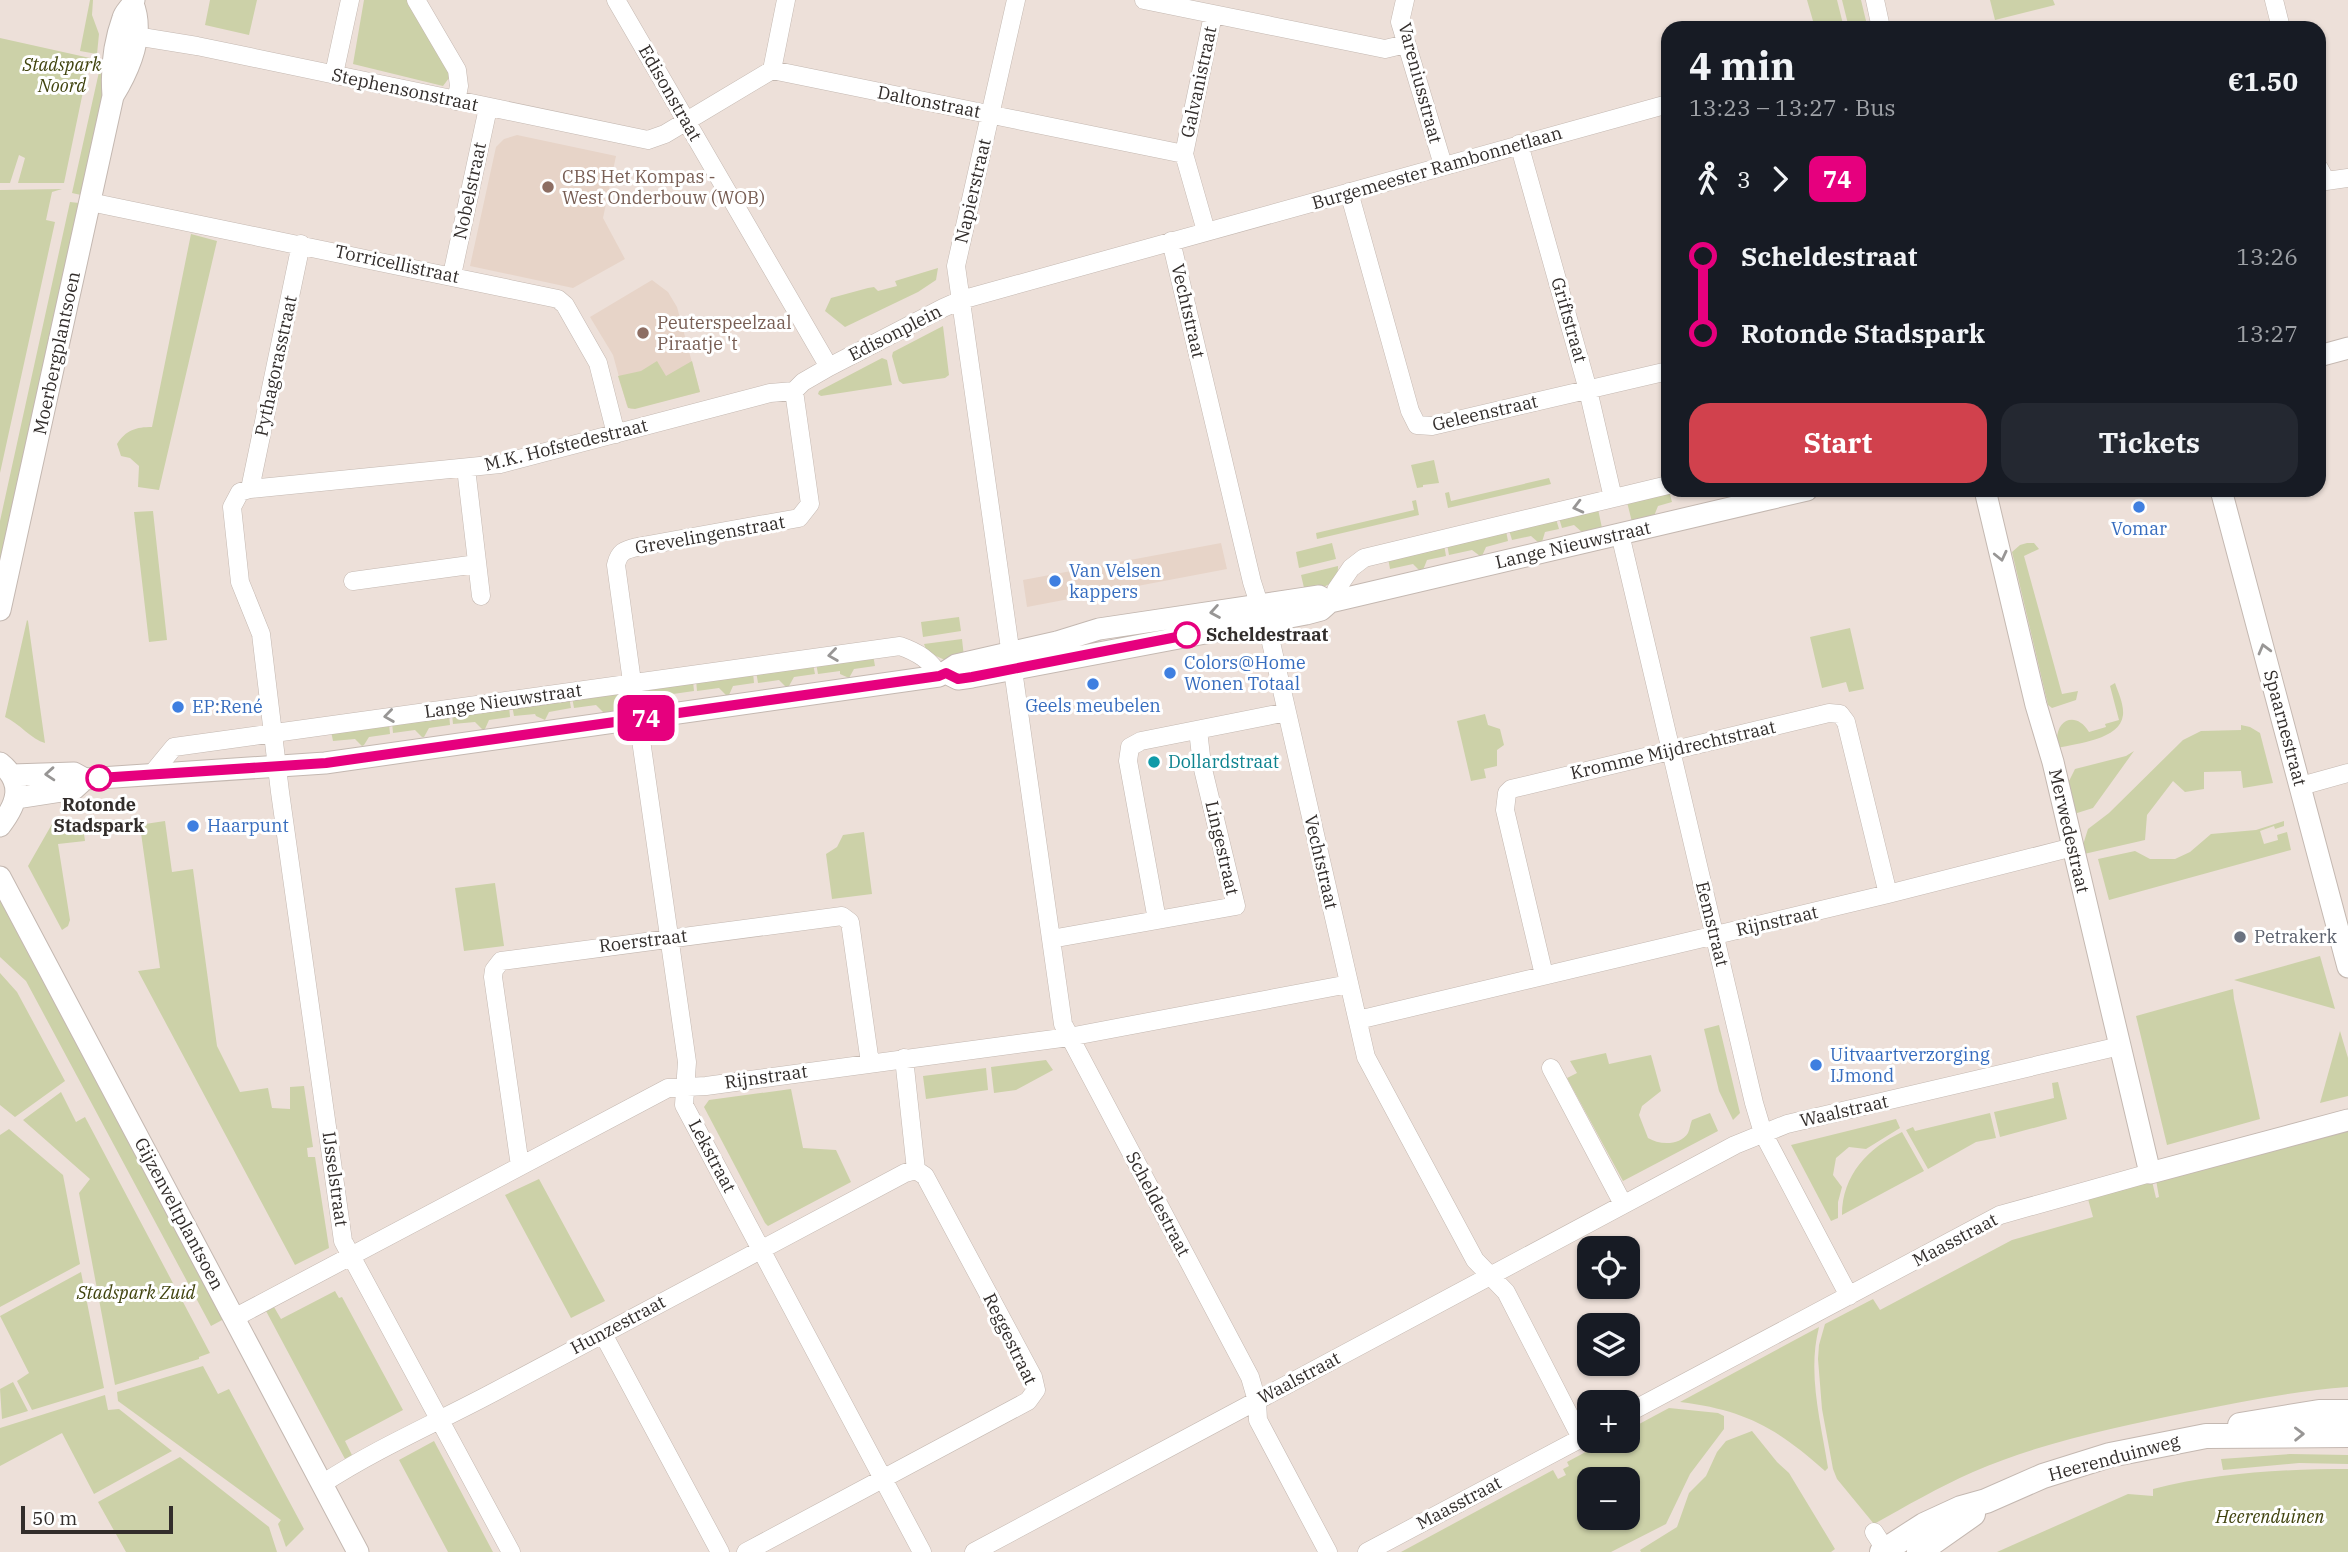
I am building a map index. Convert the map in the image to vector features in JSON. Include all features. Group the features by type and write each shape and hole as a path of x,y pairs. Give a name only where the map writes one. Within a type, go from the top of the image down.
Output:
{"main road":[{"name":"Heerenduinweg","path":"1882,1546 1961,1508 1986,1501 2018,1485 2090,1460 2206,1436 2263,1419 2319,1412 2348,1412"},
{"name":"Heerenduinweg","path":"2206,1436 2348,1435"},
{"name":"Heerenduinweg","path":"1919,1552 1968,1519 1986,1501"}],"street":[{"path":"334,75 350,0"},
{"path":"416,0 457,70 459,86 456,100"},
{"name":"Edisonstraat","path":"616,0 829,367"},
{"path":"686,121 772,70 786,0"},
{"name":"Napierstraat","path":"961,300 956,266 1016,0"},
{"path":"1144,0 1385,50 1406,44"},
{"name":"Vareniusstraat","path":"1405,0 1400,22 1443,165"},
{"path":"1875,0 1880,21"},
{"path":"2274,0 2279,21"},
{"name":"Moerbergplantsoen","path":"0,610 113,96 111,71 128,34 123,15 134,2"},
{"name":"Galvanistraat","path":"1206,231 1184,154 1213,15"},
{"name":"Stephensonstraat","path":"128,34 648,140 657,138 686,121"},
{"name":"Daltonstraat","path":"772,70 1184,154"},
{"name":"Burgemeester Rambonnetlaan","path":"1171,241 1661,106"},
{"name":"Nobelstraat","path":"452,275 488,108"},
{"name":"Griftstraat","path":"1519,144 1588,390 1614,498"},
{"path":"2326,181 2348,178"},
{"name":"Geleenstraat","path":"1349,192 1410,411 1417,425 1432,426 1661,373"},
{"name":"Torricellistraat","path":"90,202 558,299 565,305 598,363 616,434"},
{"path":"961,300 1171,241"},
{"name":"Vechtstraat","path":"1171,241 1287,712 1366,1057 1475,1260 1506,1292 1577,1421"},
{"name":"Pythagorasstraat","path":"250,489 301,244"},
{"name":"Edisonplein","path":"829,367 961,300"},
{"name":"Scheldestraat","path":"961,300 1063,1024 1250,1377 1257,1401 1258,1420 1328,1552"},
{"path":"2326,354 2348,348"},
{"name":"M.K. Hofstedestraat","path":"250,489 500,464 770,393 794,391 803,382 829,367"},
{"name":"Grevelingenstraat","path":"632,682 616,565 618,557 624,550 637,547 799,518 810,504 794,391"},
{"path":"466,468 481,596"},
{"name":"Lange Nieuwstraat","path":"1334,601 1336,590 1351,568 1364,558 1661,487"},
{"name":"IJsselstraat","path":"250,489 240,492 232,507 240,582 261,634 344,1241 511,1552"},
{"name":"Lange Nieuwstraat","path":"6,769 74,773 85,779 326,763 942,675 958,679 1012,661 1262,613 1321,610 1334,601 1777,497"},
{"name":"Merwedestraat","path":"1987,497 2036,705 2053,762 2150,1173"},
{"name":"Spaarnestraat","path":"2223,497 2348,967"},
{"name":"Eemstraat","path":"1620,534 1763,1133 1849,1296"},
{"path":"353,581 477,564"},
{"name":"Lange Nieuwstraat","path":"151,775 174,747 900,646 912,650 942,675"},
{"path":"1157,920 1128,754 1130,747 1135,743 1287,712"},
{"name":"Kromme Mijdrechtstraat","path":"1544,975 1504,810 1507,793 1517,787 1829,713 1840,714 1846,722 1888,894"},
{"name":"Lekstraat","path":"639,719 687,1062 684,1105 922,1552"},
{"name":"Lingestraat","path":"1051,939 1236,906 1202,765 1198,730"},
{"path":"0,826 16,798 6,769"},
{"path":"2301,786 2348,773"},
{"name":"Lange Nieuwstraat","path":"16,798 74,789 85,779"},
{"name":"Rijnstraat","path":"1358,1020 1715,936 2073,847"},
{"name":"Gijzenveltplantsoen","path":"0,877 358,1552"},
{"name":"Roerstraat","path":"520,1166 493,977 496,965 501,961 842,916 850,922 870,1063"},
{"name":"Rijnstraat","path":"234,1318 668,1088 1069,1037 1349,984"},
{"name":"Waalstraat","path":"974,1552 1735,1145 1787,1124 2120,1046"},
{"path":"904,1058 916,1170"},
{"path":"1551,1068 1623,1204"},
{"name":"Maasstraat","path":"1640,1407 2000,1215 2348,1120"},
{"name":"Hunzestraat","path":"322,1484 761,1249 905,1173 916,1170"},
{"name":"Reggestraat","path":"746,1552 1028,1401 1036,1390 1036,1383 925,1176 916,1170"},
{"path":"603,1334 720,1552"},
{"name":"Maasstraat","path":"1367,1552 1577,1440"}],"shaded area":[{"name":"CBS Het Kompas - West Onderbouw (WOB)","path":"517,135 616,156 603,218 625,259 573,288 470,266 496,147 504,139"},
{"name":"Peuterspeelzaal Piraatje 't","path":"652,280 668,292 677,307 700,392 631,409 627,406 613,355 590,317"},
{"path":"1221,543 1227,569 1027,607 1023,580"}],"green space":[{"path":"90,0 93,0 92,15 99,34 97,54 80,51"},
{"path":"210,0 257,0 249,35 205,25"},
{"path":"364,0 407,0 452,74 443,86 353,64"},
{"path":"1807,0 1837,0 1842,21 1813,21"},
{"path":"1842,0 1861,0 1866,21 1847,21"},
{"path":"1990,0 2053,0 2055,5 1995,20"},
{"name":"Stadspark Noord","path":"0,38 90,58 64,183 18,183 25,158 19,155 10,183 0,183"},
{"path":"101,63 107,64 101,109 81,195 72,193"},
{"path":"62,189 52,192 46,220 55,222 0,473 0,190"},
{"path":"70,202 79,203 0,565 0,521"},
{"path":"191,234 217,241 159,490 138,487 139,466 130,458 121,456 117,444 132,430 152,427"},
{"path":"938,268 936,280 918,292 845,327 825,311 831,298 868,288 874,287 878,291 897,286 895,281"},
{"path":"943,326 949,375 945,378 903,384 899,381 893,352"},
{"path":"882,358 887,360 892,385 821,396 818,394 819,391"},
{"path":"657,361 666,376 692,361 700,392 635,409 628,408 618,376 641,371"},
{"path":"1434,460 1439,483 1417,488 1411,465"},
{"path":"1549,478 1551,484 1448,508 1445,493 1449,492 1451,501"},
{"path":"1661,493 1661,497 1671,497 1672,502 1658,506 1654,516 1632,522 1627,502"},
{"path":"1416,500 1419,515 1317,539 1316,533 1414,510 1412,501"},
{"path":"1598,509 1602,528 1583,533 1574,525 1562,528 1559,518"},
{"path":"153,511 167,640 149,642 134,512"},
{"path":"1556,519 1559,529 1545,532 1542,542 1539,543 1531,536 1512,540 1509,530"},
{"path":"1506,531 1508,541 1486,547 1482,556 1472,550 1449,555 1447,544"},
{"path":"1332,543 1336,559 1299,568 1296,552"},
{"path":"2027,543 2034,543 2039,549 2024,556 2062,694 2078,691 2076,700 2052,708 2048,705 2012,552"},
{"path":"1444,545 1446,556 1427,560 1423,570 1420,571 1413,564 1390,569 1388,558"},
{"path":"1338,566 1332,582 1305,592 1301,575"},
{"path":"959,617 961,631 923,637 921,622"},
{"path":"28,621 45,743 5,717"},
{"path":"1850,628 1864,689 1849,692 1846,682 1822,688 1810,637"},
{"path":"962,639 964,657 945,660 927,652 924,644"},
{"path":"873,655 875,666 854,669 849,678 840,674 840,671 818,674 816,663"},
{"path":"813,664 815,674 794,677 789,686 786,687 779,680 758,683 756,671"},
{"path":"753,672 754,683 733,686 729,695 719,688 697,691 696,680"},
{"path":"693,681 694,691 673,694 667,705 651,707 648,687"},
{"path":"2115,683 2123,715 2114,730 2096,739 2058,748 2058,731 2066,721 2077,721 2089,732 2119,720 2110,686"},
{"path":"619,691 622,711 604,713 596,705 574,708 572,697"},
{"path":"569,697 571,708 549,712 545,720 535,714 514,716 512,705"},
{"path":"509,706 510,717 489,720 485,729 475,722 453,724 452,714"},
{"path":"449,714 450,725 429,728 424,737 415,730 393,733 392,722"},
{"path":"1485,714 1488,725 1500,729 1504,745 1497,750 1497,766 1484,769 1486,778 1471,781 1457,721"},
{"path":"389,723 390,734 369,737 362,746 355,739 333,741 331,731"},
{"path":"2241,725 2260,733 2273,783 2243,788 2241,771 2204,772 2204,789 2185,792 2173,781 2147,815 2145,840 2084,854 2082,848 2088,829 2109,813 2183,740 2201,731 2241,730"},
{"path":"2134,751 2093,808 2074,814 2066,782 2075,769 2126,756"},
{"path":"139,819 145,824 165,821 172,872 193,869 217,1046 240,1092 268,1088 272,1108 290,1109 290,1087 304,1086 313,1147 307,1148 308,1157 315,1157 329,1248 295,1265 138,971 160,968"},
{"path":"82,820 85,841 58,844 70,920 68,926 62,930 28,866 52,824"},
{"path":"2284,821 2284,826 2260,831 2264,844 2278,840 2277,835 2287,832 2291,850 2109,900 2098,859 2135,851 2150,859 2175,859 2190,852 2211,834 2256,830"},
{"path":"864,832 872,894 832,899 826,854 837,847 843,835"},
{"path":"495,883 504,946 464,951 455,888"},
{"path":"0,899 224,1319 211,1326 26,981 0,957"},
{"path":"2320,956 2335,1009 2234,980"},
{"path":"0,973 17,992 65,1081 15,1117 0,1105"},
{"path":"2233,989 2260,1119 2167,1145 2136,1016"},
{"path":"1719,1025 1740,1113 1733,1120 1719,1091 1704,1029"},
{"path":"2340,1031 2348,1058 2348,1096 2320,1103"},
{"path":"1606,1053 1609,1064 1651,1055 1661,1091 1642,1106 1639,1115 1648,1138 1663,1143 1680,1140 1688,1133 1692,1120 1710,1113 1718,1131 1623,1181 1567,1078 1577,1073 1570,1061"},
{"path":"1046,1060 1053,1070 1016,1090 994,1093 991,1067"},
{"path":"986,1068 988,1090 926,1099 923,1076"},
{"path":"2058,1082 2067,1119 2000,1137 1994,1112 2054,1098 2052,1083"},
{"path":"791,1089 803,1148 836,1150 851,1182 768,1226 704,1107 709,1100"},
{"name":"Stadspark Zuid","path":"61,1092 76,1122 85,1117 210,1353 199,1359 115,1385 79,1193 90,1179 23,1120"},
{"path":"1990,1113 1996,1138 1976,1142 1928,1169 1906,1130 1913,1127 1915,1131"},
{"path":"1896,1119 1900,1128 1866,1149 1849,1147 1836,1158 1833,1175 1842,1187 1838,1218 1831,1221 1791,1145"},
{"path":"2348,1128 2348,1387 2229,1404 2080,1436 1999,1461 1973,1472 1874,1524 1837,1479 1822,1409 1818,1359 1825,1324 1873,1299 1880,1310 2012,1240 2093,1217 2088,1199 2152,1181 2156,1198 2159,1197 2156,1180"},
{"name":"Stadspark Zuid","path":"9,1129 63,1175 80,1264 0,1307 0,1135"},
{"path":"1902,1132 1924,1171 1842,1215 1847,1187 1859,1164 1878,1146"},
{"path":"539,1179 605,1301 571,1318 505,1195"},
{"name":"Stadspark Zuid","path":"81,1272 104,1388 32,1410 17,1381 29,1373 0,1316"},
{"path":"335,1291 339,1298 342,1297 403,1410 345,1441 352,1455 345,1459 266,1311 274,1307 281,1319"},
{"path":"1819,1327 1814,1362 1819,1416 1828,1468 1825,1471 1791,1443 1759,1423 1723,1410 1680,1402"},
{"path":"203,1366 218,1394 229,1389 304,1529 286,1547 278,1524 281,1520 118,1401 117,1392"},
{"path":"13,1382 28,1411 2,1419 0,1389"},
{"path":"105,1395 108,1410 119,1409 172,1451 94,1494 62,1433 0,1466 0,1428"},
{"path":"1669,1408 1718,1413 1724,1416 1724,1429 1690,1474 1666,1524 1611,1552 1401,1552 1553,1470 1558,1479 1566,1475 1563,1469 1569,1466 1567,1462 1584,1453 1640,1453 1640,1424"},
{"path":"1752,1431 1789,1473 1835,1549 1831,1552 1641,1552 1640,1550 1677,1527 1689,1493 1706,1476 1717,1452 1726,1441"},
{"path":"434,1441 493,1552 448,1552 399,1460"},
{"path":"2290,1454 2348,1455 2348,1464 2299,1463 2223,1470 2221,1459"},
{"path":"180,1457 269,1527 277,1552 126,1552 98,1502"},
{"name":"Heerenduinen","path":"2348,1469 2348,1552 1997,1552 2128,1494 2153,1496 2153,1489 2225,1476 2274,1471"}],"bus line":[{"name":"74","path":"99,778 326,763 946,673 958,679 972,677 1187,635"}],"place":[{"name":"CBS Het Kompas - West Onderbouw (WOB)","path":"548,187"},
{"name":"Peuterspeelzaal Piraatje 't","path":"643,333"},
{"name":"Vomar","path":"2139,507"},
{"name":"Van Velsen kappers","path":"1055,581"},
{"name":"Scheldestraat","path":"1187,635"},
{"name":"Colors@Home Wonen Totaal","path":"1170,673"},
{"name":"Geels meubelen","path":"1093,684"},
{"name":"EP:René","path":"178,707"},
{"name":"Dollardstraat","path":"1154,762"},
{"name":"Rotonde Stadspark","path":"99,778"},
{"name":"Haarpunt","path":"193,826"},
{"name":"Petrakerk","path":"2240,937"},
{"name":"Uitvaartverzorging IJmond","path":"1816,1065"}]}
